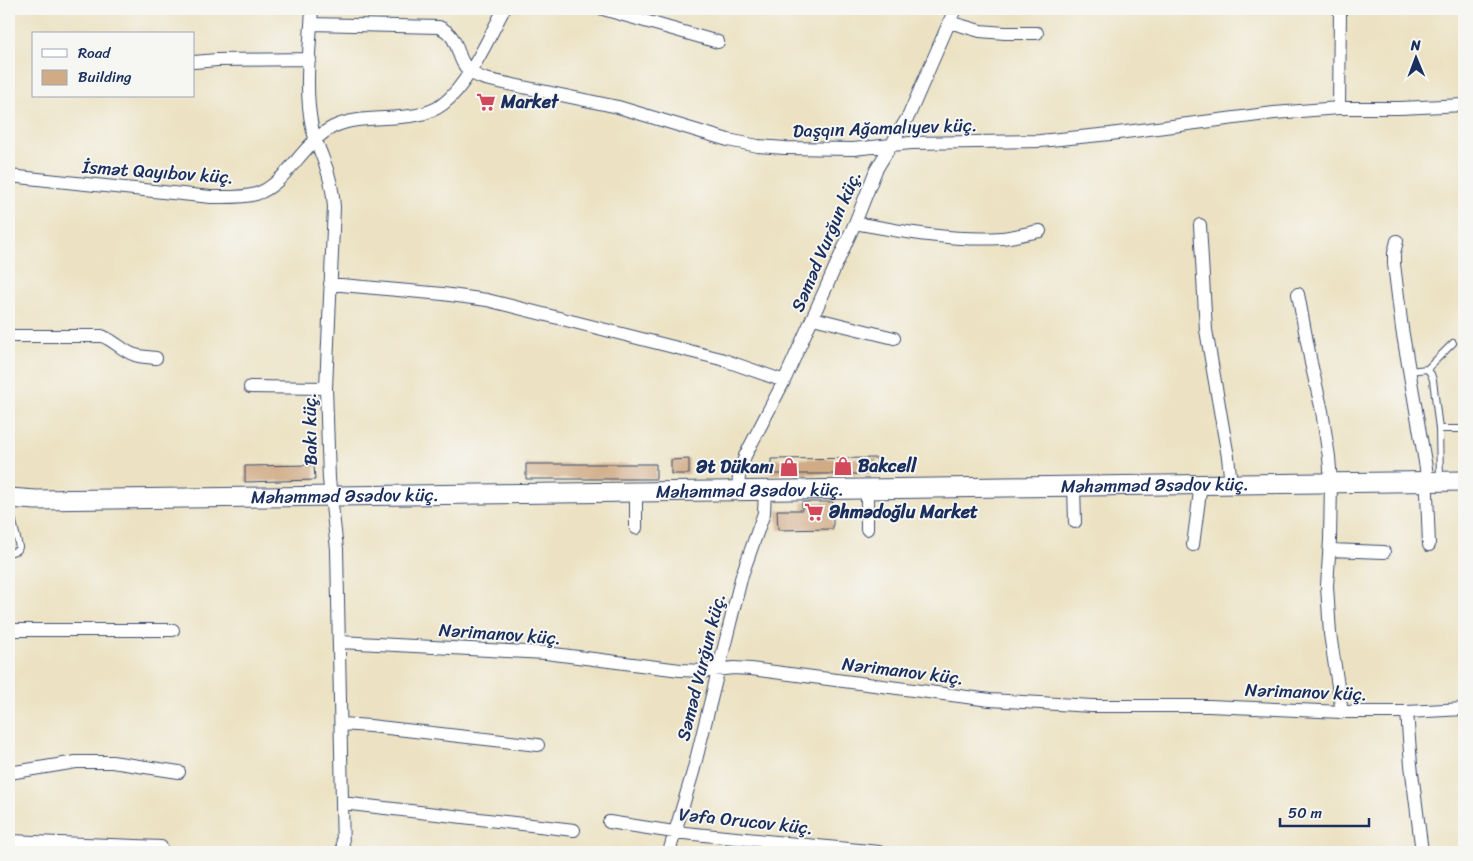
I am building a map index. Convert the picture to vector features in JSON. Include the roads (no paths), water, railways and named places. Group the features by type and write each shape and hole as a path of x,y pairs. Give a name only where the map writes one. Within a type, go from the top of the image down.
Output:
{"main road":[{"name":"Məhəmməd Əsədov küç.","path":"36,500 1464,481"},
{"path":"9,498 36,500"},
{"path":"9,504 36,500"}],"street":[{"name":"Bakı küç.","path":"312,9 309,110 315,138 330,177 334,207 326,388 328,456 337,549 343,852"},
{"name":"İsmət Qayıbov küç.","path":"9,176 211,197 258,193 278,181 315,138 333,127 357,120 407,116 431,111 443,104 470,71 504,9"},
{"path":"603,9 718,42"},
{"name":"Səməd Vurğun küç.","path":"738,491 739,476 745,456 784,381 813,318 876,170 909,115 955,9"},
{"path":"1339,108 1340,9"},
{"path":"949,22 980,31 1005,33 1037,32"},
{"path":"311,24 439,27 448,31 453,36 461,57 470,71"},
{"path":"195,62 310,59"},
{"name":"Daşqın Ağamalıyev küç.","path":"470,71 485,80 618,107 728,140 758,146 853,149 911,143 954,144 1040,141 1274,113 1339,108 1464,105"},
{"path":"855,223 906,233 958,237 1002,238 1040,231"},
{"path":"1200,225 1206,330 1231,484"},
{"path":"1397,241 1394,264 1409,371 1424,452 1433,481 1429,545"},
{"path":"330,284 443,294 487,300 721,359 784,381"},
{"path":"1298,294 1322,411 1329,457 1331,482 1327,586 1330,634 1342,712"},
{"path":"813,318 894,338"},
{"path":"9,336 102,336 113,340 134,355 156,358"},
{"path":"250,387 326,388"},
{"path":"1193,545 1201,484"},
{"path":"1074,486 1075,522"},
{"path":"867,489 867,529"},
{"name":"Səməd Vurğun küç.","path":"669,852 693,772 742,574 764,513 765,490"},
{"path":"636,492 636,528"},
{"path":"1329,550 1384,552"},
{"path":"9,630 173,630"},
{"name":"Nərimanov küç.","path":"340,642 546,653 680,670 704,671 751,668 990,700 1092,706 1209,706 1342,712 1407,712 1464,709"},
{"path":"1407,712 1413,785 1422,852"},
{"path":"340,724 538,745"},
{"path":"9,773 76,762 112,762 179,772"},
{"path":"342,803 574,830"},
{"name":"Vəfa Orucov küç.","path":"609,822 674,832 879,852"},
{"path":"9,841 161,847"}],"lane":[{"path":"1409,371 1427,369 1453,343"},
{"path":"1427,369 1432,374 1439,429 1433,481"},
{"path":"1439,429 1464,430"},
{"path":"9,504 19,546 18,550 12,552"}],"place":[{"name":"Market","path":"486,102"},
{"name":"Bakcell","path":"843,466"},
{"name":"Ət Dükanı","path":"789,467"},
{"name":"Əhmədoğlu Market","path":"814,512"}]}
